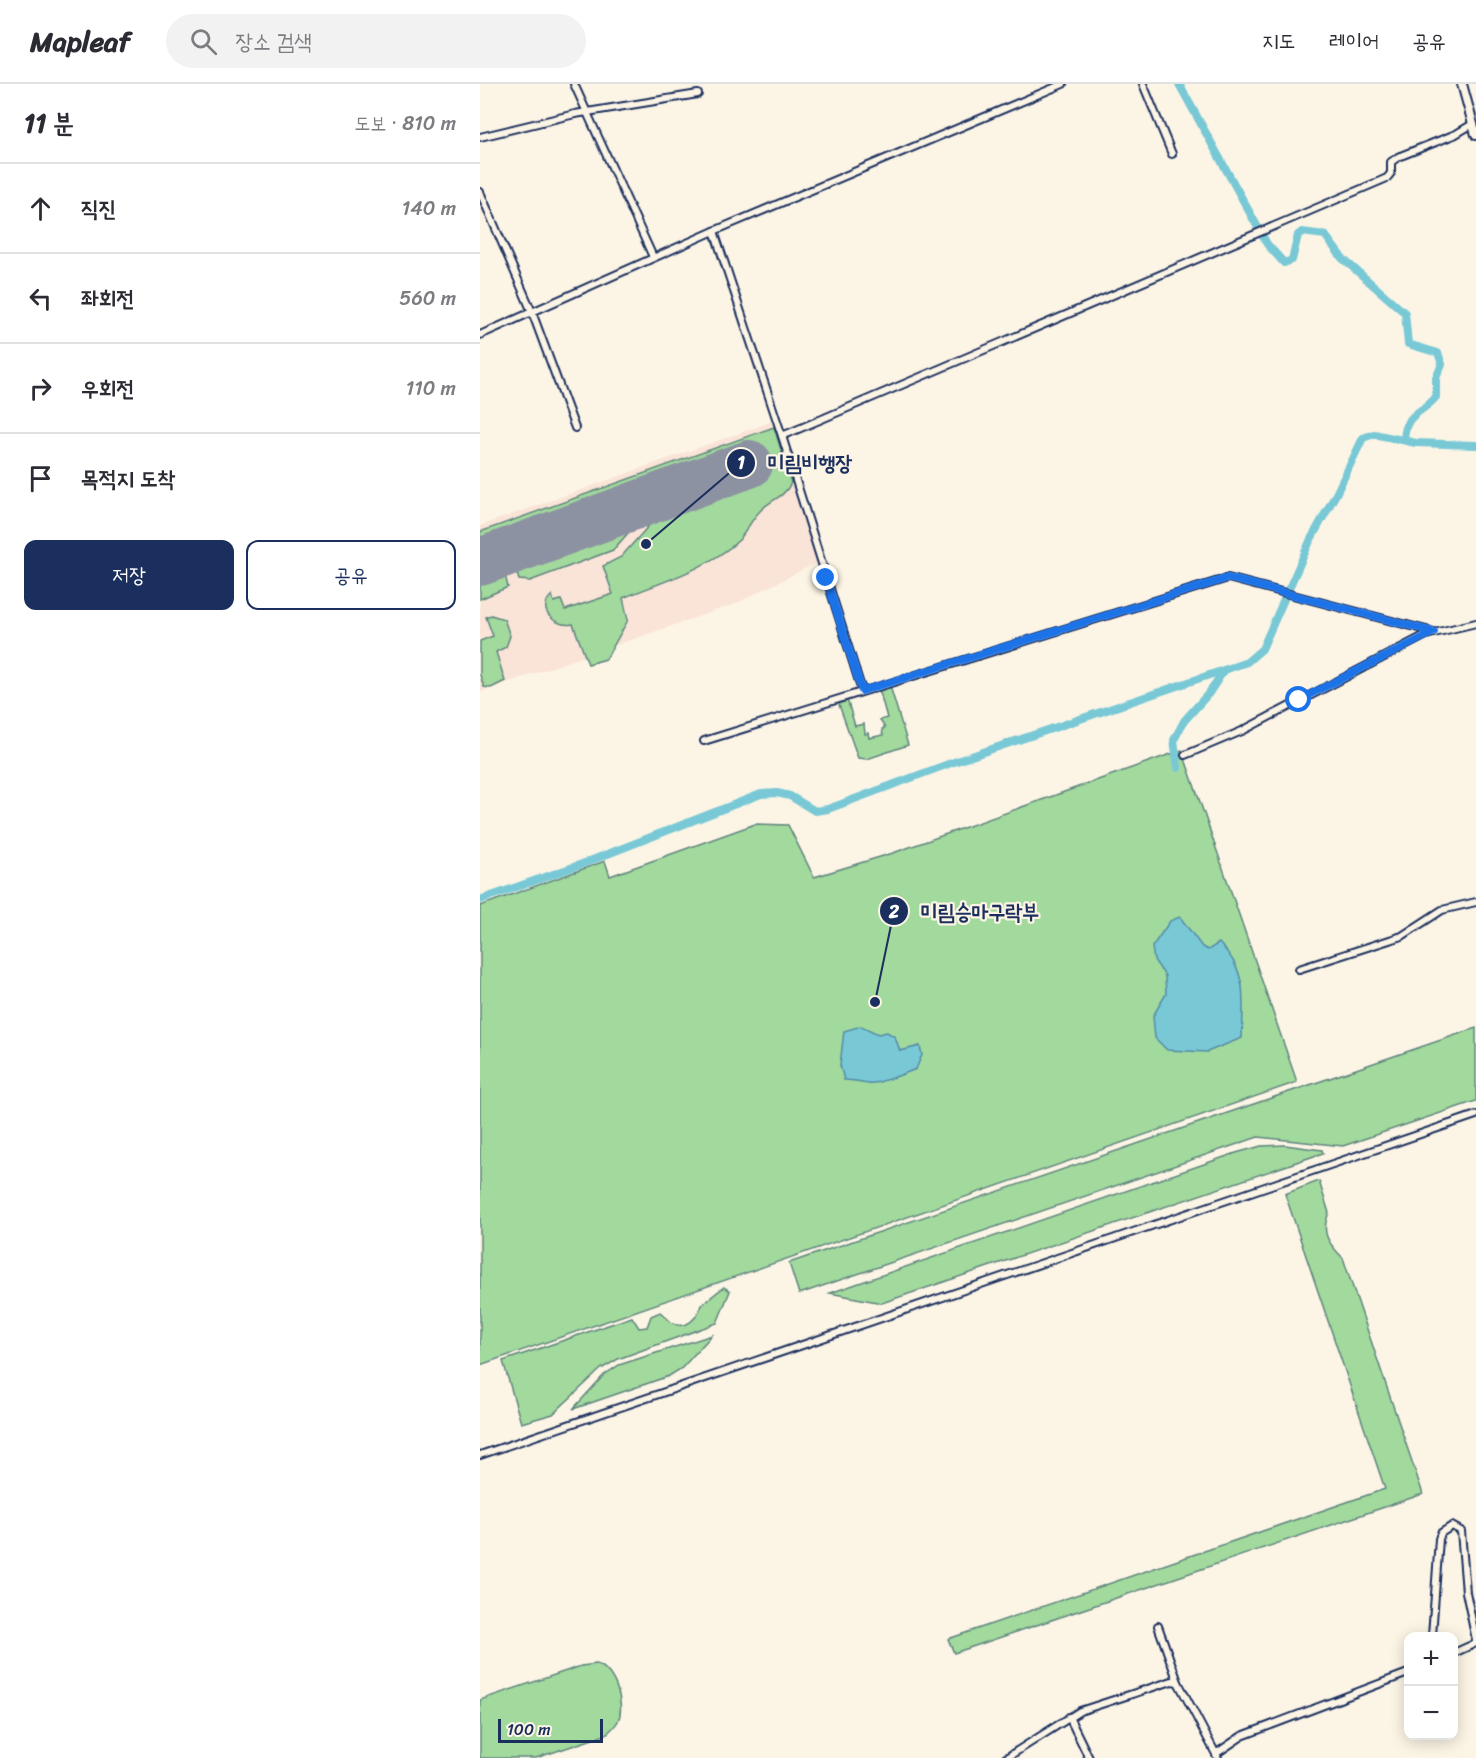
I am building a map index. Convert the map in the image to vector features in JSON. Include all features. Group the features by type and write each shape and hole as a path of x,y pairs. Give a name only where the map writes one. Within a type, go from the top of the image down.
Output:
{"street":[{"path":"574,84 653,257"},
{"path":"480,335 653,257 1063,84"},
{"path":"1143,84 1172,154"},
{"path":"1462,84 1476,135"},
{"path":"480,137 586,112 698,94"},
{"path":"782,436 1387,178 1391,173 1390,162 1398,157 1456,134 1472,125"},
{"path":"480,192 532,312 575,428"},
{"path":"714,231 782,436 862,691"},
{"path":"704,741 1228,578 1434,632"},
{"path":"1185,755 1242,731 1434,632 1476,623"},
{"path":"1299,969 1402,936 1442,910 1476,902"},
{"path":"480,1455 1476,1114"},
{"path":"1432,1632 1439,1539 1441,1533 1452,1526 1461,1531 1466,1592 1476,1642 1458,1651"},
{"path":"1158,1626 1178,1682 1210,1747 1218,1756 1242,1736 1404,1675"},
{"path":"1006,1758 1069,1717 1097,1705 1172,1681 1178,1682"},
{"path":"1069,1717 1089,1758"}],"shaded area":[{"path":"773,421 818,562 735,604 480,692 480,526"}],"green space":[{"path":"774,427 791,483 788,488 758,513 739,540 727,550 684,574 623,598 628,620 606,659 588,664 573,624 567,625 554,621 547,612 547,601 552,595 554,602 561,600 565,610 613,594 603,566 621,557 668,504 755,475 749,454 480,549 480,532"},
{"path":"631,518 636,524 613,550 530,581 519,580 515,567 518,560"},
{"path":"497,567 504,571 508,587 480,599 480,574"},
{"path":"491,615 504,619 510,636 506,647 496,652 505,681 491,688 484,687 480,675 480,641 493,636 486,617"},
{"path":"890,686 908,745 867,759 858,758 838,702 847,699 855,726 864,724 865,734 868,733 869,738 883,735 882,729 885,728 880,720 887,718 879,689"},
{"path":"1182,750 1297,1082 480,1365 480,906 605,861 610,876 755,824 788,825 814,877 893,853"},
{"path":"1476,1028 1476,1101 1343,1146 1258,1137 799,1294 789,1263"},
{"path":"1285,1145 1322,1150 1323,1153 882,1303 830,1293 1236,1153 1261,1146"},
{"path":"1319,1181 1329,1213 1325,1226 1327,1238 1343,1258 1423,1494 954,1653 948,1639 1385,1489 1285,1194"},
{"path":"724,1287 730,1291 717,1323 618,1359 601,1369 553,1414 521,1423 503,1361 632,1317 639,1328 647,1327 651,1316 660,1312 676,1325 686,1324 694,1319 701,1305"},
{"path":"712,1335 682,1368 669,1376 573,1409 604,1375 619,1365"},
{"path":"596,1664 608,1672 613,1679 619,1697 618,1721 605,1735 536,1758 480,1758 480,1700 581,1666"}],"water":[{"path":"1180,917 1202,947 1208,950 1219,943 1229,954 1240,976 1243,999 1242,1038 1207,1052 1167,1050 1155,1038 1153,1016 1166,994 1165,976 1154,960 1152,947 1170,921"},
{"path":"861,1026 878,1034 887,1032 895,1037 900,1051 920,1046 922,1055 916,1069 872,1083 844,1080 840,1065 844,1031"}],"waterway":[{"path":"1179,84 1267,244 1284,263 1292,260 1298,235 1302,232 1325,235 1342,258 1405,313 1408,344 1438,353 1442,364 1436,378 1436,397 1415,414 1407,424 1404,440"},
{"path":"1178,768 1174,740 1184,721 1209,693 1224,670 1247,662 1262,649 1310,541 1363,438 1374,434 1416,443 1476,445"},
{"path":"480,900 582,864 761,794 777,793 790,796 815,811 828,809 951,763 1224,670"}],"runway":[{"path":"480,562 749,464"}],"place":[{"name":"미림비행장","path":"646,544"},
{"name":"미림승마구락부","path":"875,1002"}],"route":[{"path":"826,578 862,691 1228,578 1434,632 1299,700"}]}
